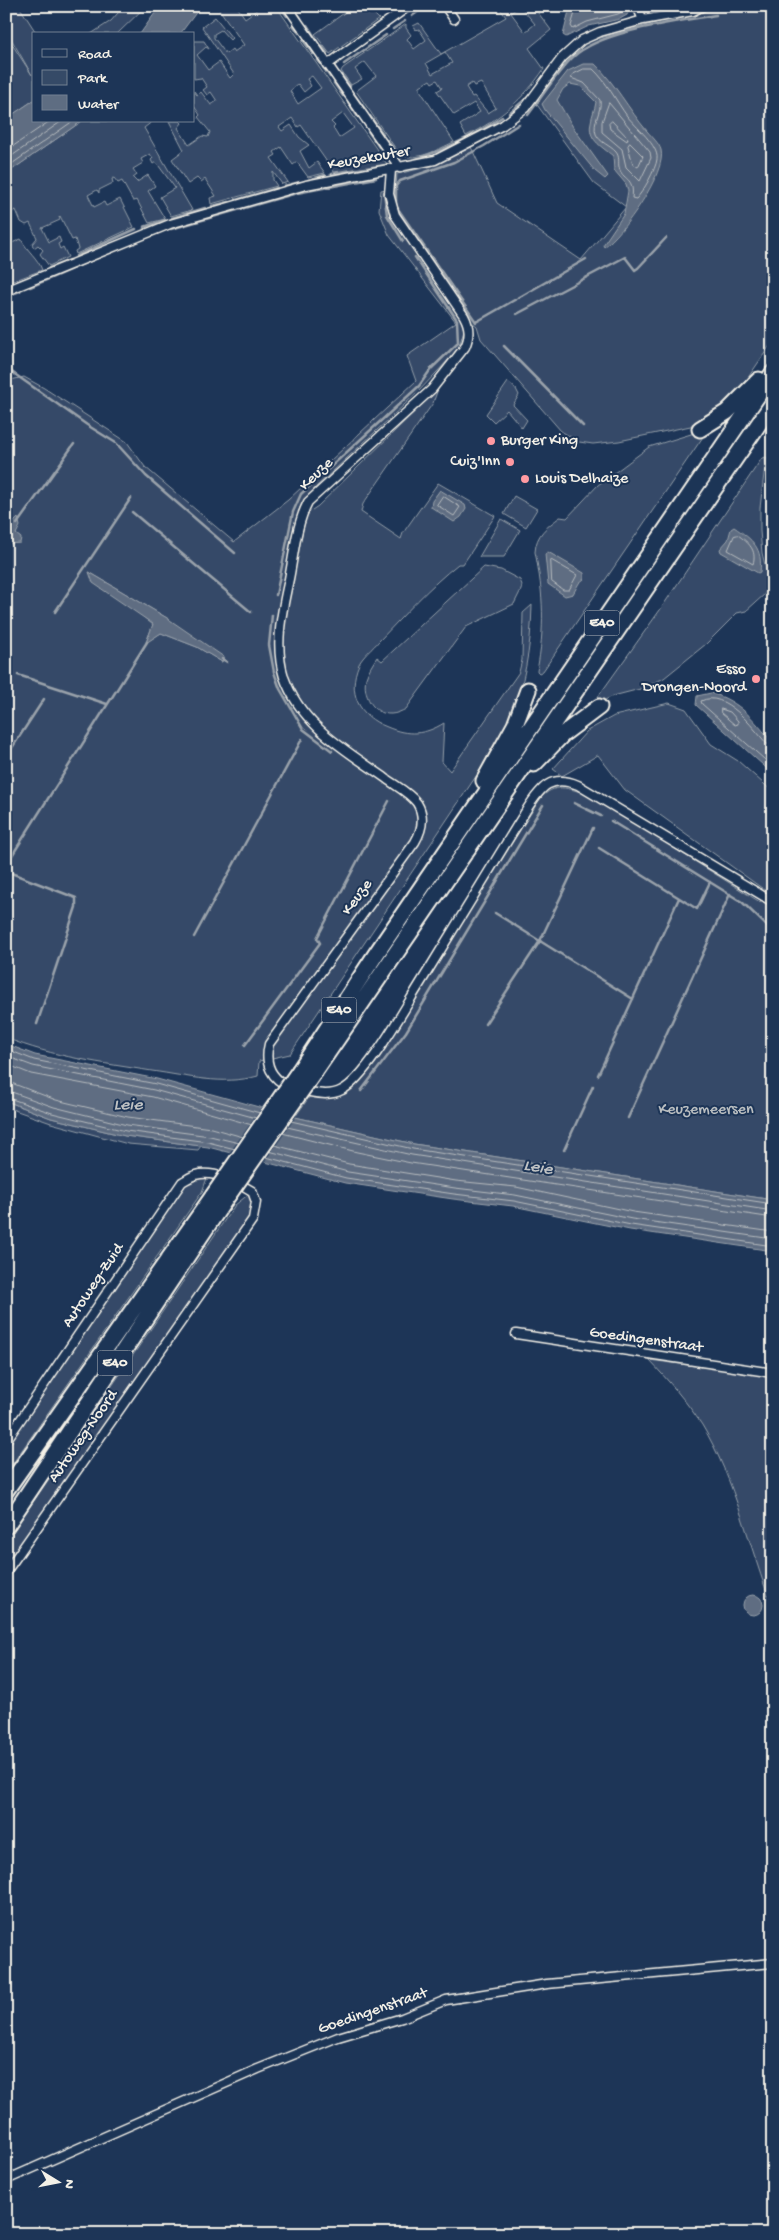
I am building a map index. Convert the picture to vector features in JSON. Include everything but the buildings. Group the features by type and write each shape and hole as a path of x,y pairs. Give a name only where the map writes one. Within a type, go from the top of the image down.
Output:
{"highway":[{"path":"700,429 727,412 773,366"},
{"name":"E40","path":"306,1072 432,873 773,373"},
{"name":"E40","path":"6,1490 218,1198 516,779 773,403"},
{"path":"432,873 515,725 528,690"},
{"path":"516,779 531,767 563,734 599,707"},
{"name":"E40","path":"6,1526 218,1198"}],"street":[{"path":"287,6 400,168"},
{"path":"327,64 409,6"},
{"path":"445,6 454,19"},
{"path":"637,6 643,20"},
{"name":"Keuzekouter","path":"6,290 140,234 172,223 306,185 435,160 503,125 525,108 562,58 582,40 600,32 643,20 693,12 703,6"},
{"name":"Keuze","path":"391,170 389,194 394,215 464,316 468,324 469,340 465,348 432,389 308,502 301,520 282,609 280,648 284,676 307,719 330,739 412,797 421,812 422,822 420,833 415,842 273,1036 266,1055 269,1069 285,1084 316,1093 334,1093 352,1083 392,1029 537,793 545,785 552,782 570,782 578,785 759,896 773,902"},
{"name":"Autoweg-Zuid","path":"6,1441 182,1182 195,1175 208,1174 252,1191"},
{"name":"Autoweg-Noord","path":"6,1572 253,1219 256,1202 252,1191"},
{"name":"Goedingenstraat","path":"516,1334 773,1373"},
{"name":"Goedingenstraat","path":"6,2180 258,2069 338,2038 402,2018 446,2000 576,1981 773,1963"}],"green space":[{"path":"6,6 19,6 36,32 32,32 32,75 6,30"},
{"path":"124,6 146,6 119,32 94,32 111,21"},
{"path":"217,6 239,6 238,8 245,18 262,6 276,6 387,164 334,172 301,125 298,127 292,118 279,127 282,131 291,125 299,137 309,145 300,151 309,168 317,162 325,173 308,177 297,162 293,165 281,147 274,152 276,155 271,158 288,182 282,184 273,172 273,180 277,186 211,204 210,198 216,196 205,179 201,182 197,178 188,184 172,159 184,150 170,122 182,123 178,128 189,145 202,136 208,137 210,132 198,117 200,115 195,108 195,92 197,95 201,92 211,105 217,101 211,92 207,95 203,90 207,87 201,78 195,79 195,41 204,41 209,49 206,47 197,55 208,70 219,62 230,78 234,74 202,27 215,17 232,38 230,40 221,30 214,34 214,38 226,54 232,49 234,52 244,45","holes":["312,76 321,88 298,104 290,91 298,84 304,92 311,86 307,79","343,113 354,128 339,138 333,128 335,126 331,122"]},
{"path":"350,6 362,6 368,15 372,12 379,19 330,54 315,34 351,8"},
{"path":"498,6 519,6 511,13 525,32 535,24 520,6 533,6 551,30 529,48 544,69 536,80 500,116 466,136 460,125 480,112 474,103 454,115 437,91 442,88 437,80 432,83 430,80 420,86 420,90 454,142 420,156 407,157 400,155 356,91 376,76 365,62 355,69 362,79 351,85 341,71 343,68 406,24 406,28 411,35 407,39 414,49 426,40 419,29 416,30 413,26 419,23 441,54 506,17","holes":["445,52 452,63 432,74 426,63","472,83 474,86 481,83 496,108 488,113 474,96 472,97 466,87"]},
{"path":"716,6 773,6 773,341 741,388 720,413 700,424 619,441 593,444 579,442 561,431 481,339 477,326 473,323 464,330 459,346 452,356 419,391 317,486 302,503 298,512 309,512 318,506 438,389 433,403 363,504 361,512 401,539 403,533 438,483 495,516 463,564 458,564 437,582 363,658 356,674 355,693 362,710 377,722 395,730 409,733 423,732 444,723 442,762 450,771 519,672 522,660 523,613 532,605 526,667 509,727 290,1054 259,1061 258,1076 231,1080 192,1077 78,1059 24,1045 6,1038 6,544 19,543 16,534 18,519 11,526 6,526 6,381 24,377 127,442 145,467 234,542 288,500 416,381 407,356 456,322 389,235 379,210 381,190 396,187 397,174 432,166 471,147 497,203 581,260 626,207 594,183 535,102 570,56 586,42 666,20 698,14","holes":["89,572 167,618 222,662 197,647 161,633 146,642 153,625"]},
{"path":"6,35 32,75 32,101 6,119"},
{"path":"81,122 152,122 144,128 192,210 171,216 160,197 175,188 156,162 153,164 151,160 153,158 150,154 141,159 143,163 133,169 137,175 133,178 137,182 148,175 155,186 148,191 165,219 149,223 137,200 133,201 122,181 118,183 114,178 112,179 113,183 99,190 99,193 97,190 88,195 94,207 104,202 106,206 120,199 134,227 76,254 75,251 78,249 75,239 72,240 60,216 60,220 42,228 49,242 59,237 61,242 58,244 60,249 63,247 68,257 49,266 40,254 43,250 38,245 34,248 32,244 37,238 30,223 26,225 21,222 16,210 6,214 6,174"},
{"path":"6,231 12,243 21,239 42,270 10,282 6,261"},
{"path":"508,382 516,389 519,395 513,405 527,420 522,428 507,410 494,422 486,414"},
{"path":"704,430 707,431 543,671 539,673 537,671 542,626 542,597 535,552 540,536 560,517 567,518 598,485 649,447"},
{"path":"766,457 760,508 762,553 768,577 765,594 746,611 737,613 706,644 664,678 644,688 613,696 597,704 595,701 660,610 762,458"},
{"path":"514,496 537,509 526,527 504,514"},
{"path":"501,519 520,530 504,557 479,557"},
{"path":"484,567 501,570 520,580 521,590 514,604 466,627 406,709 393,714 379,711 367,697 365,684 368,673 377,657 382,661"},
{"name":"Keuzemeersen","path":"669,703 686,709 711,744 738,761 773,792 773,1200 414,1144 295,1117 310,1096 334,1097 347,1091 357,1082 391,1039 442,953 540,799 551,790 567,788 587,794 760,902 766,891 625,790 598,755 562,776 553,769 587,731 614,716"},
{"path":"6,1101 51,1118 125,1136 201,1146 198,1150 128,1144 51,1123 6,1107"},
{"path":"207,1178 202,1192 6,1473 6,1448 184,1185 196,1179"},
{"path":"249,1194 252,1203 249,1217 6,1565 6,1542 235,1205"},
{"path":"649,1360 773,1376 773,1609 733,1491 714,1446 690,1408"}],"water":[{"path":"160,6 201,6 182,32 141,32"},
{"path":"574,6 630,7 627,15 620,19 589,26 566,37 563,35 569,11"},
{"path":"583,64 595,64 602,71 640,123 657,142 661,150 661,160 651,187 622,229 604,247 603,245 624,214 628,191 626,184 614,170 613,156 596,142 591,133 590,128 596,102 580,86 570,84 563,89 557,100 573,127 608,176 605,179 595,171 542,104 568,71"},
{"path":"32,101 32,122 81,122 6,174 6,119"},
{"path":"440,490 465,505 466,509 461,517 454,522 431,507 432,501"},
{"path":"18,518 20,526 16,534 21,538 20,543 6,544 6,526 11,525"},
{"path":"734,527 755,545 760,557 760,572 758,573 721,552 720,549 728,540 731,529"},
{"path":"548,552 584,573 584,579 579,583 573,594 565,596 548,584 545,554"},
{"path":"89,572 167,618 224,657 222,662 197,647 161,633 146,643 153,624 93,583"},
{"path":"711,693 730,701 746,712 773,743 773,774 696,705 697,696"},
{"name":"Leie","path":"6,1044 35,1055 157,1079 295,1117 414,1144 773,1200 773,1251 630,1230 513,1206 345,1183 208,1147 125,1136 51,1118 6,1101"},
{"path":"749,1595 757,1595 763,1601 763,1609 757,1615 749,1615 743,1609 743,1601"}],"pier":[{"path":"263,1106 297,1115 263,1164 228,1155"}],"waterway":[{"path":"280,6 287,16"},
{"path":"496,6 498,10"},
{"path":"678,10 691,6"},
{"path":"643,7 649,13 673,11"},
{"path":"412,16 423,8"},
{"path":"298,14 301,18"},
{"path":"528,115 560,71 573,57 586,48 602,40 641,28 716,15"},
{"path":"393,29 405,21"},
{"path":"293,25 299,33"},
{"path":"307,25 316,39"},
{"path":"344,64 386,35"},
{"path":"303,40 313,54"},
{"path":"322,46 327,53"},
{"path":"318,60 330,77"},
{"path":"509,113 529,96 552,65"},
{"path":"340,73 350,86"},
{"path":"334,83 343,96"},
{"path":"354,94 365,109"},
{"path":"348,102 358,117"},
{"path":"370,116 383,134"},
{"path":"408,161 457,143 502,117"},
{"path":"519,124 454,162 400,181 396,186 396,206 476,322 586,259"},
{"path":"368,131 379,147"},
{"path":"387,140 401,158"},
{"path":"369,168 379,167"},
{"path":"332,174 362,169"},
{"path":"308,180 325,175"},
{"path":"171,229 297,193 376,178"},
{"path":"284,186 300,182"},
{"path":"236,200 277,188"},
{"path":"384,192 387,215 403,241"},
{"path":"212,206 229,202"},
{"path":"172,218 205,208"},
{"path":"144,227 165,220"},
{"path":"76,256 136,229"},
{"path":"517,314 625,257 635,270 666,238"},
{"path":"30,287 132,243"},
{"path":"276,595 293,512 301,494 419,386 431,369 458,343 457,320 415,257"},
{"path":"49,268 70,260"},
{"path":"11,284 43,272"},
{"path":"6,296 20,291"},
{"path":"504,346 583,426"},
{"path":"6,368 116,443 146,476 235,553"},
{"path":"17,524 74,444"},
{"path":"55,612 131,498"},
{"path":"132,512 251,612"},
{"path":"272,615 269,645 274,672 280,689 303,729 332,751"},
{"path":"6,865 147,642"},
{"path":"222,659 227,662"},
{"path":"18,675 107,704"},
{"path":"6,757 44,699"},
{"path":"194,937 302,739"},
{"path":"245,1045 320,943 317,938 389,801"},
{"path":"574,803 601,816"},
{"path":"361,1091 406,1032 543,805"},
{"path":"611,821 742,902 773,932"},
{"path":"485,1024 540,941 593,828"},
{"path":"599,848 697,909 710,882"},
{"path":"6,871 76,898 76,907 37,1024"},
{"path":"628,1118 730,894"},
{"path":"598,1075 679,898"},
{"path":"495,913 633,999"},
{"path":"564,1150 593,1086"}],"place":[{"name":"Burger King","path":"491,441"},
{"name":"Cuiz'Inn","path":"510,462"},
{"name":"Louis Delhaize","path":"525,479"},
{"name":"Esso Drongen-Noord","path":"756,679"}]}
